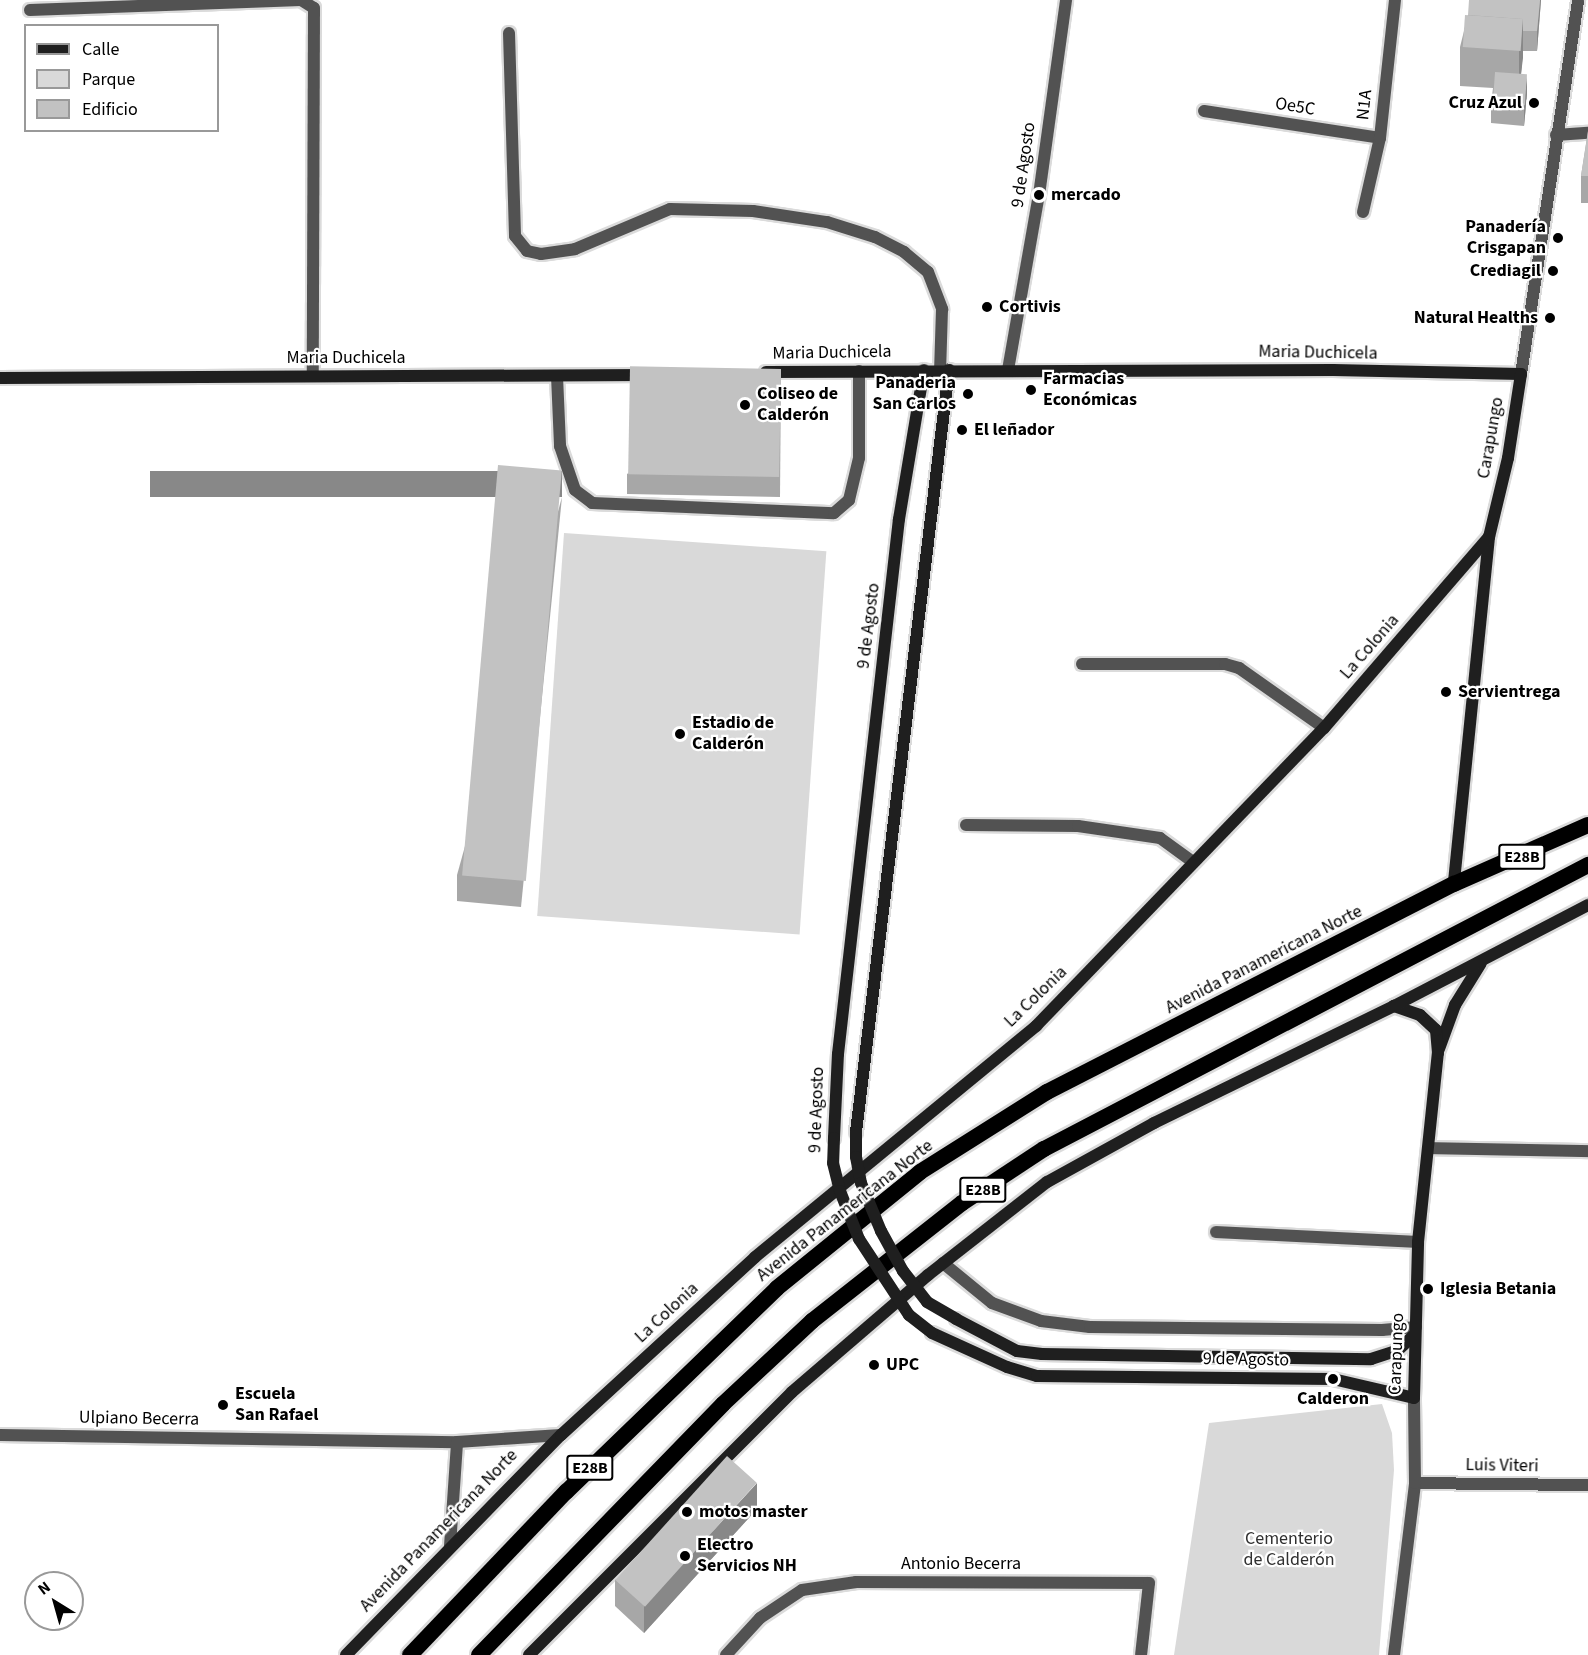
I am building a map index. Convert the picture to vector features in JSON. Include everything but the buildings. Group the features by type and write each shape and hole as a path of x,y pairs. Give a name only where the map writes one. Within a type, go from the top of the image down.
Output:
{"highway":[{"name":"Avenida Panamericana Norte","path":"410,1655 566,1492 777,1288 920,1172 1047,1092 1454,885 1588,825"},
{"name":"E28B","path":"479,1655 723,1404 796,1336 962,1203 1044,1149 1588,865"}],"main road":[{"name":"9 de Agosto","path":"924,370 898,531 837,1054 833,1163 840,1191 859,1239 909,1315 932,1333 1007,1367 1037,1376 1333,1379 1414,1398"},
{"name":"Maria Duchicela","path":"754,373 1008,370 1521,374"},
{"name":"9 de Agosto","path":"944,371 856,1131 861,1183 881,1231 903,1271 927,1302 1017,1351 1042,1354 1371,1359 1398,1350 1416,1330"},
{"name":"Maria Duchicela","path":"0,378 662,374"},
{"name":"Carapungo","path":"1454,885 1489,537 1508,458 1521,374"},
{"name":"La Colonia","path":"561,1435 755,1257 1036,1026 1324,728 1489,537"},
{"path":"530,1655 792,1392 943,1263 1047,1182 1154,1123 1481,963 1588,905"},
{"name":"Carapungo","path":"1438,1053 1455,1005 1481,963"},
{"name":"Carapungo","path":"1394,1006 1420,1014 1436,1030 1438,1053 1430,1148 1418,1242 1414,1398"},
{"name":"Avenida Panamericana Norte","path":"346,1655 450,1546 561,1435"}],"street":[{"path":"30,10 300,0 314,8 313,376"},
{"name":"9 de Agosto","path":"1008,370 1039,195 1066,0"},
{"name":"N1A","path":"1363,212 1380,138 1395,0"},
{"name":"Carapungo","path":"1521,374 1578,0"},
{"path":"509,33 515,236 527,251 541,254 575,249 670,209 753,211 826,222 875,237 904,252 928,272 942,309 944,371"},
{"name":"Oe5C","path":"1204,111 1380,138"},
{"path":"1556,135 1588,133"},
{"path":"557,376 560,446 575,490 592,503 834,513 849,500 859,458 859,371"},
{"path":"1082,664 1225,664 1239,668 1324,728"},
{"path":"966,825 1078,826 1160,838 1193,862"},
{"path":"1430,1148 1588,1151"},
{"path":"1216,1232 1418,1242"},
{"path":"943,1263 992,1303 1041,1321 1090,1327 1416,1330"},
{"name":"Carapungo","path":"1394,1655 1415,1483 1414,1398"},
{"name":"Ulpiano Becerra","path":"0,1435 457,1442 561,1435"},
{"path":"450,1546 457,1442"},
{"name":"Luis Viteri","path":"1415,1483 1588,1485"},
{"name":"Antonio Becerra","path":"726,1655 760,1618 802,1590 856,1582 1149,1583 1141,1655"}],"green space":[{"name":"Estadio de Calderón","path":"564,533 826,551 800,934 537,916"},
{"name":"Cementerio de Calderón","path":"1382,1404 1392,1433 1394,1470 1379,1655 1174,1655 1209,1423"}],"place":[{"name":"Cruz Azul","path":"1534,103"},
{"name":"mercado","path":"1039,195"},
{"name":"Panadería Crisgapan","path":"1558,238"},
{"name":"Crediagil","path":"1553,271"},
{"name":"Cortivis","path":"987,307"},
{"name":"Natural Healths","path":"1550,318"},
{"name":"Farmacias Económicas","path":"1031,390"},
{"name":"Panaderia San Carlos","path":"968,394"},
{"name":"Coliseo de Calderón","path":"745,405"},
{"name":"El leñador","path":"962,430"},
{"name":"Servientrega","path":"1446,692"},
{"name":"Estadio de Calderón","path":"680,734"},
{"name":"Iglesia Betania","path":"1428,1289"},
{"name":"UPC","path":"874,1365"},
{"name":"Calderon","path":"1333,1379"},
{"name":"Escuela San Rafael","path":"223,1405"},
{"name":"motos master","path":"687,1512"},
{"name":"Electro Servicios NH","path":"685,1556"}]}
